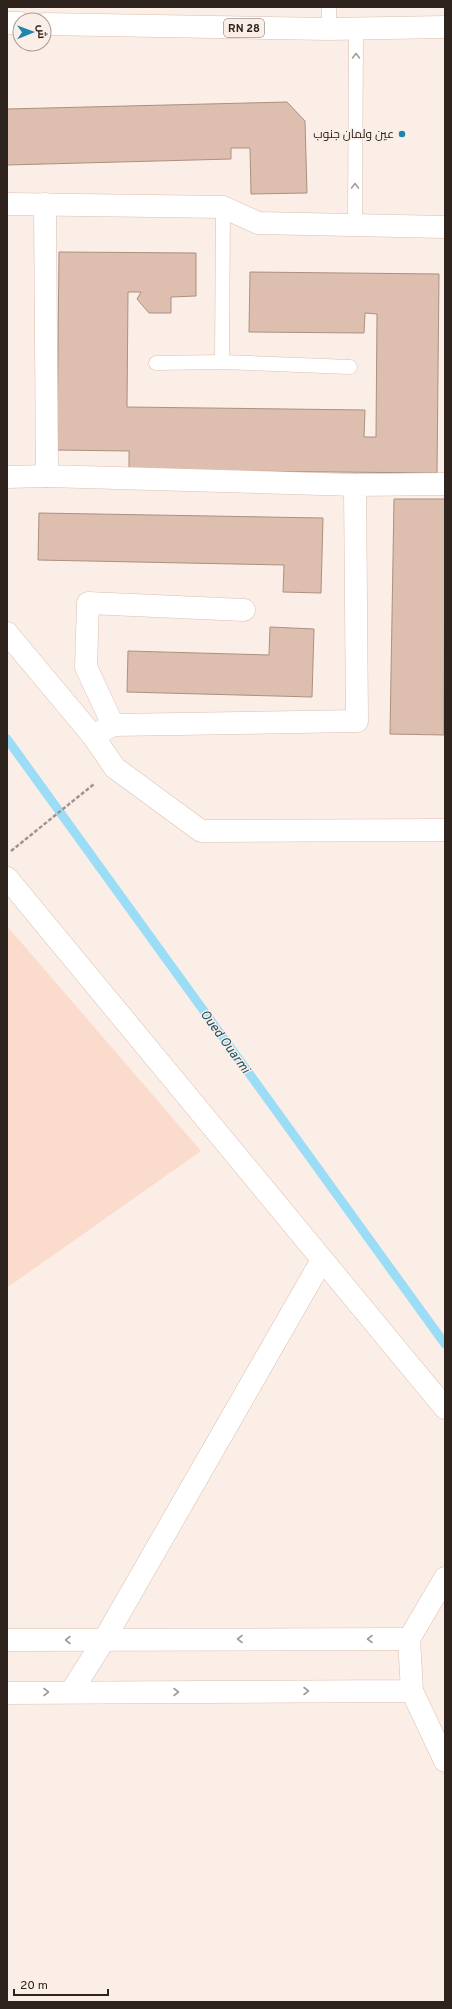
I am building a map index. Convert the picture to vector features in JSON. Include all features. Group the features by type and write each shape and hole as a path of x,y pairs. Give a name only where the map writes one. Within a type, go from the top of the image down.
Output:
{"street":[{"name":"RN 28","path":"52,24 329,29 445,27"},
{"path":"7,204 224,207 258,222 445,227"},
{"path":"45,204 47,476"},
{"path":"7,478 47,476 355,485 445,484"},
{"path":"93,736 113,726 357,721 355,485"},
{"path":"113,726 86,667 88,603 244,610"},
{"path":"7,632 93,736 115,768 200,831 445,830"},
{"path":"7,878 445,1408"},
{"path":"71,1692 104,1640 322,1260"},
{"path":"445,1578 409,1638 412,1691 445,1761"},
{"path":"7,1640 409,1638"},
{"path":"7,1693 412,1691"}],"lane":[{"path":"329,7 329,29"},
{"path":"355,225 356,29"},
{"path":"222,362 224,207"},
{"path":"156,363 222,362 350,367"}],"path":[{"path":"7,855 100,780"}],"shaded area":[{"path":"7,926 201,1151 8,1287 7,1286"}],"building":[{"path":"287,102 305,121 307,193 251,194 250,148 231,148 231,159 7,165 7,109"},
{"path":"59,252 196,253 196,296 171,297 171,313 149,313 137,299 141,292 128,292 127,407 365,410 364,437 376,437 377,314 365,313 364,333 249,332 250,272 439,274 437,473 129,470 129,451 57,450"},
{"path":"394,499 445,499 444,735 390,734"},
{"path":"39,513 323,518 321,593 283,592 284,565 38,560"},
{"path":"270,627 314,629 312,697 127,692 128,651 269,655"}],"waterway":[{"name":"Oued Ouarmi","path":"7,739 445,1344"}],"place":[{"name":"عين ولمان جنوب","path":"402,134"}]}
